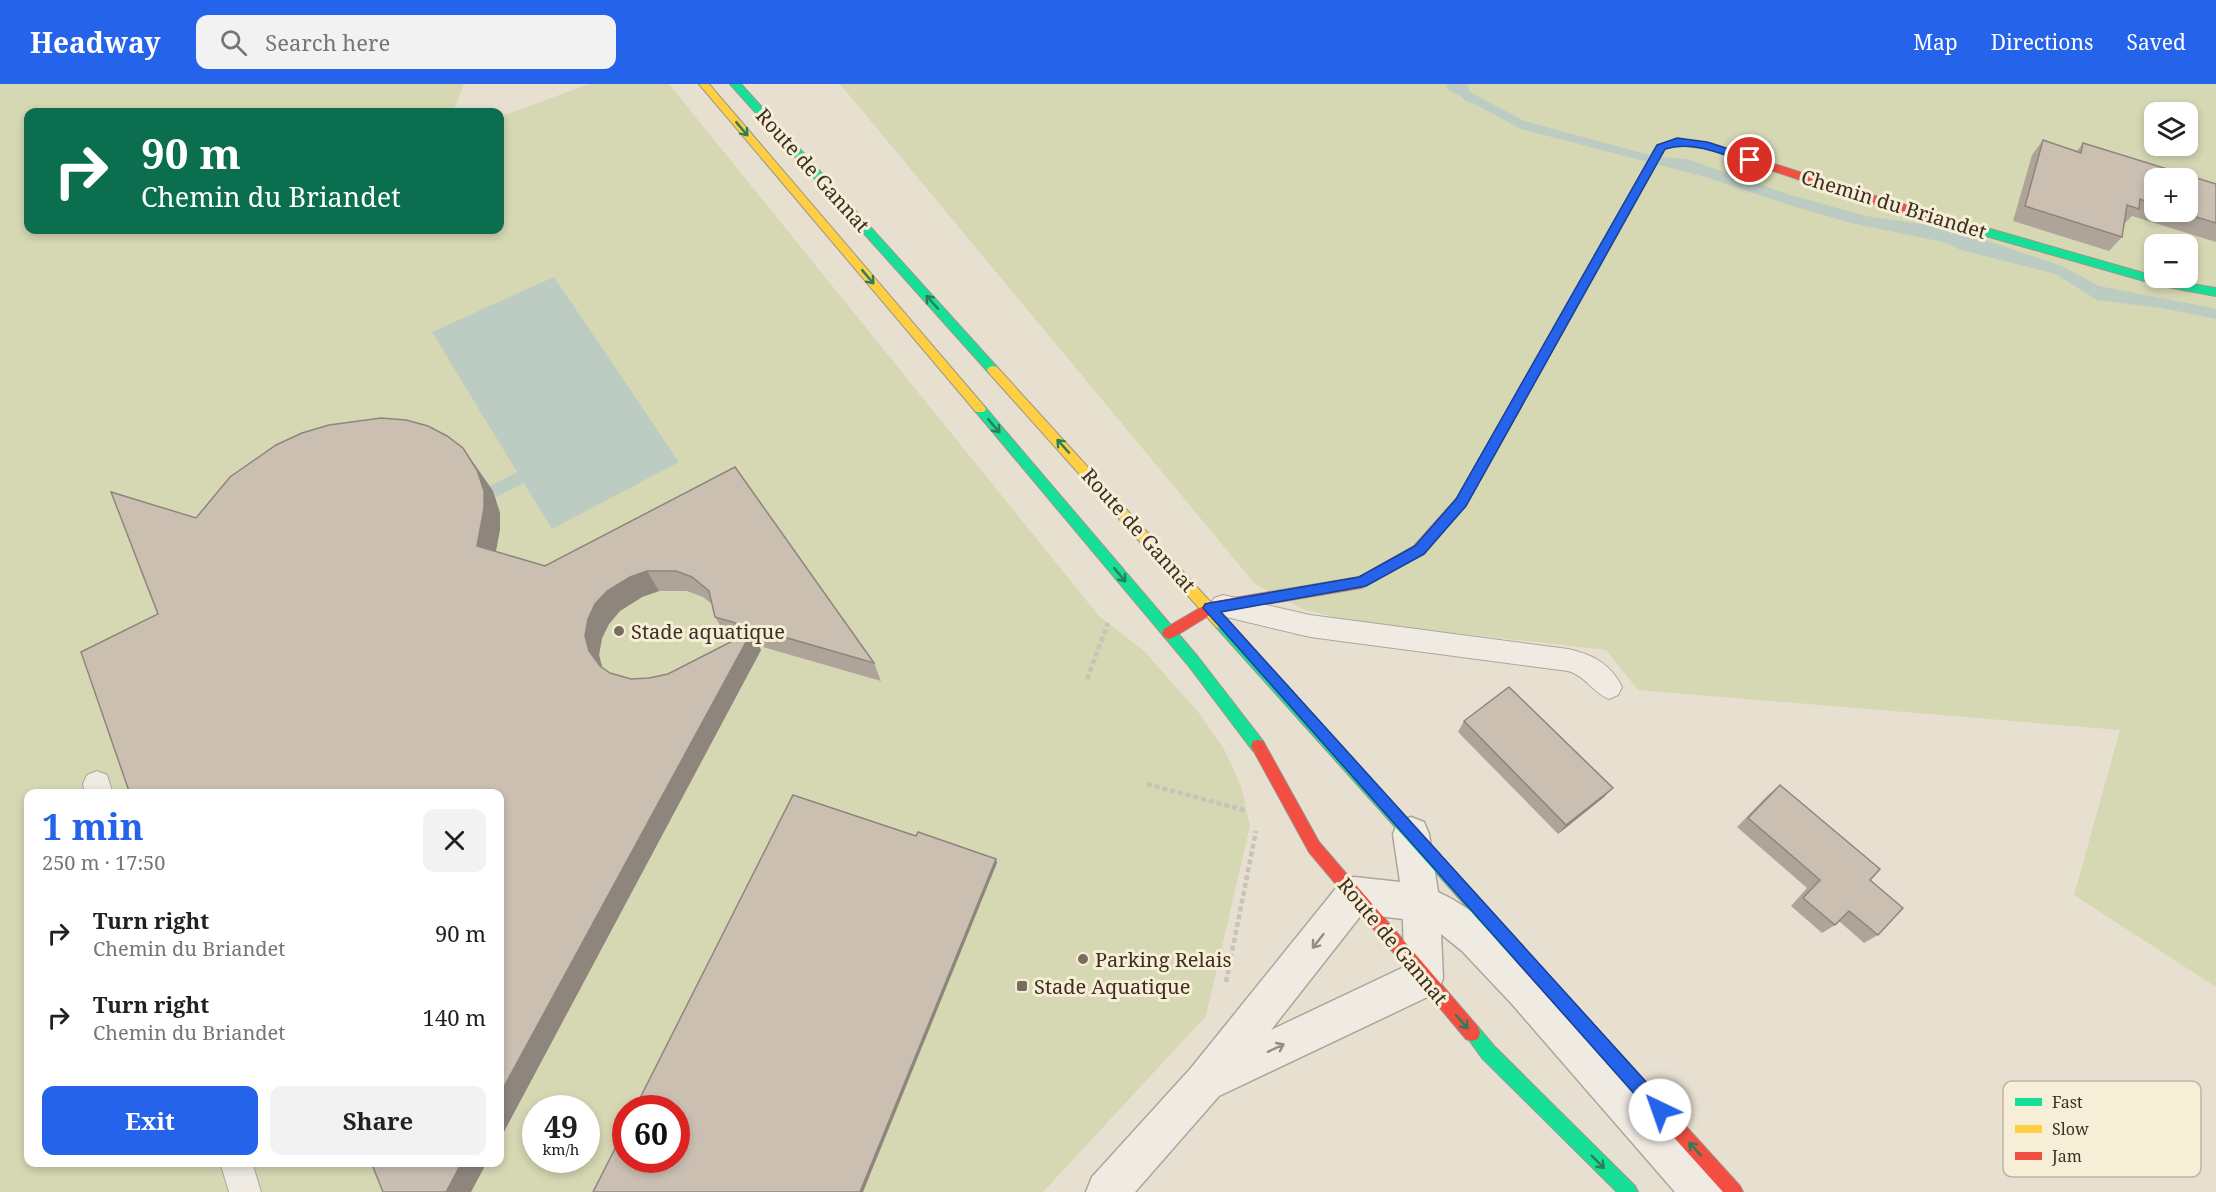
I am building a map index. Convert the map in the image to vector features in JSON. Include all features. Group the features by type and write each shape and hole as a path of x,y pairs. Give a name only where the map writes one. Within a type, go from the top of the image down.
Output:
{"main road":[{"name":"Route de Gannat","path":"704,84 1169,633 1257,744 1314,847 1354,895 1488,1052 1629,1192"},
{"name":"Route de Gannat","path":"735,84 1216,607 1411,834 1734,1192"},
{"name":"Chemin du Briandet","path":"1169,633 1216,607 1361,582 1419,550 1461,502 1661,147 1677,142 1707,146 1868,198 2162,282 2216,292"}],"street":[{"path":"1204,1082 1424,978 1421,903 1411,834"},
{"path":"1107,1192 1204,1082 1354,895 1421,903 1445,914 1475,939 1525,989 1702,1192"}],"lane":[{"path":"1216,607 1310,626 1568,660 1582,663 1600,673 1609,687"},
{"path":"238,1167 245,1192"}],"path":[{"path":"1087,679 1112,613"},
{"path":"1147,784 1248,811"},
{"path":"1225,987 1257,825"}],"green space":[{"name":"Stade aquatique","path":"0,84 464,84 455,108 24,108 24,234 504,234 504,116 589,84 669,84 1099,616 1144,651 1199,713 1224,749 1241,786 1250,826 1206,1016 1043,1192 0,1192"},
{"path":"840,84 2216,84 2216,987 2074,895 2120,730 1638,690 1606,650 1355,622 1305,610 1255,584"}],"shaded area":[{"path":"1446,84 1455,84 1524,121 1657,157 1687,159 1787,194 1866,216 1949,228 2062,266 2099,286 2216,309 2216,319 2161,308 2097,300 2056,274 1961,250 1943,242 1851,223 1705,177 1521,129 1447,89"},
{"path":"554,277 679,462 552,529 524,483 496,497 490,486 517,472 432,332"}],"building":[{"path":"2043,140 2081,153 2083,143 2164,168 2144,168 2144,200 2140,199 2139,209 2127,205 2122,237 2025,206"},
{"path":"2198,178 2216,184 2216,223 2198,218"},
{"path":"381,418 406,420 428,426 447,436 463,448 477,470 484,491 484,508 477,546 545,566 735,467 874,663 715,617 709,591 692,577 676,571 647,571 630,577 607,591 595,604 588,619 585,636 589,651 600,666 610,673 631,679 668,674 752,631 504,1087 504,789 128,789 81,652 158,614 111,492 196,518 230,477 276,445 302,433 329,425"},
{"path":"1509,687 1613,788 1566,825 1464,721"},
{"path":"1780,785 1880,869 1870,880 1903,908 1878,935 1849,911 1835,925 1803,898 1820,880 1748,818"},
{"path":"793,795 916,836 918,832 996,859 860,1192 593,1192 612,1155 612,1173 690,1173 690,1095 642,1095"},
{"path":"373,1167 459,1167 446,1192 383,1192"}],"waterway":[{"path":"1462,84 1467,97 1477,102"}],"traffic: fast":[{"path":"735,84 993,370"},
{"path":"1983,231 2162,282 2216,292"},
{"path":"980,409 1193,661 1258,746"},
{"path":"1221,623 1523,958"},
{"path":"1472,1033 1488,1052 1629,1192"}],"traffic: slow":[{"path":"704,84 980,409"},
{"path":"1515,407 1661,147 1677,142 1710,146"},
{"path":"993,370 1221,623"}],"traffic: jam":[{"path":"1710,146 1857,195 1983,231"},
{"path":"1169,633 1210,608 1361,582 1419,550 1461,502 1515,407"},
{"path":"1258,746 1314,847 1472,1033"},
{"path":"1523,958 1734,1192"}],"place":[{"name":"Stade aquatique","path":"619,631"},
{"name":"Parking Relais","path":"1083,959"},
{"name":"Stade Aquatique","path":"1022,986"}],"route":[{"path":"1660,1110 1210,608 1361,582 1419,550 1461,502 1661,147 1677,142 1707,146 1750,160"}]}
